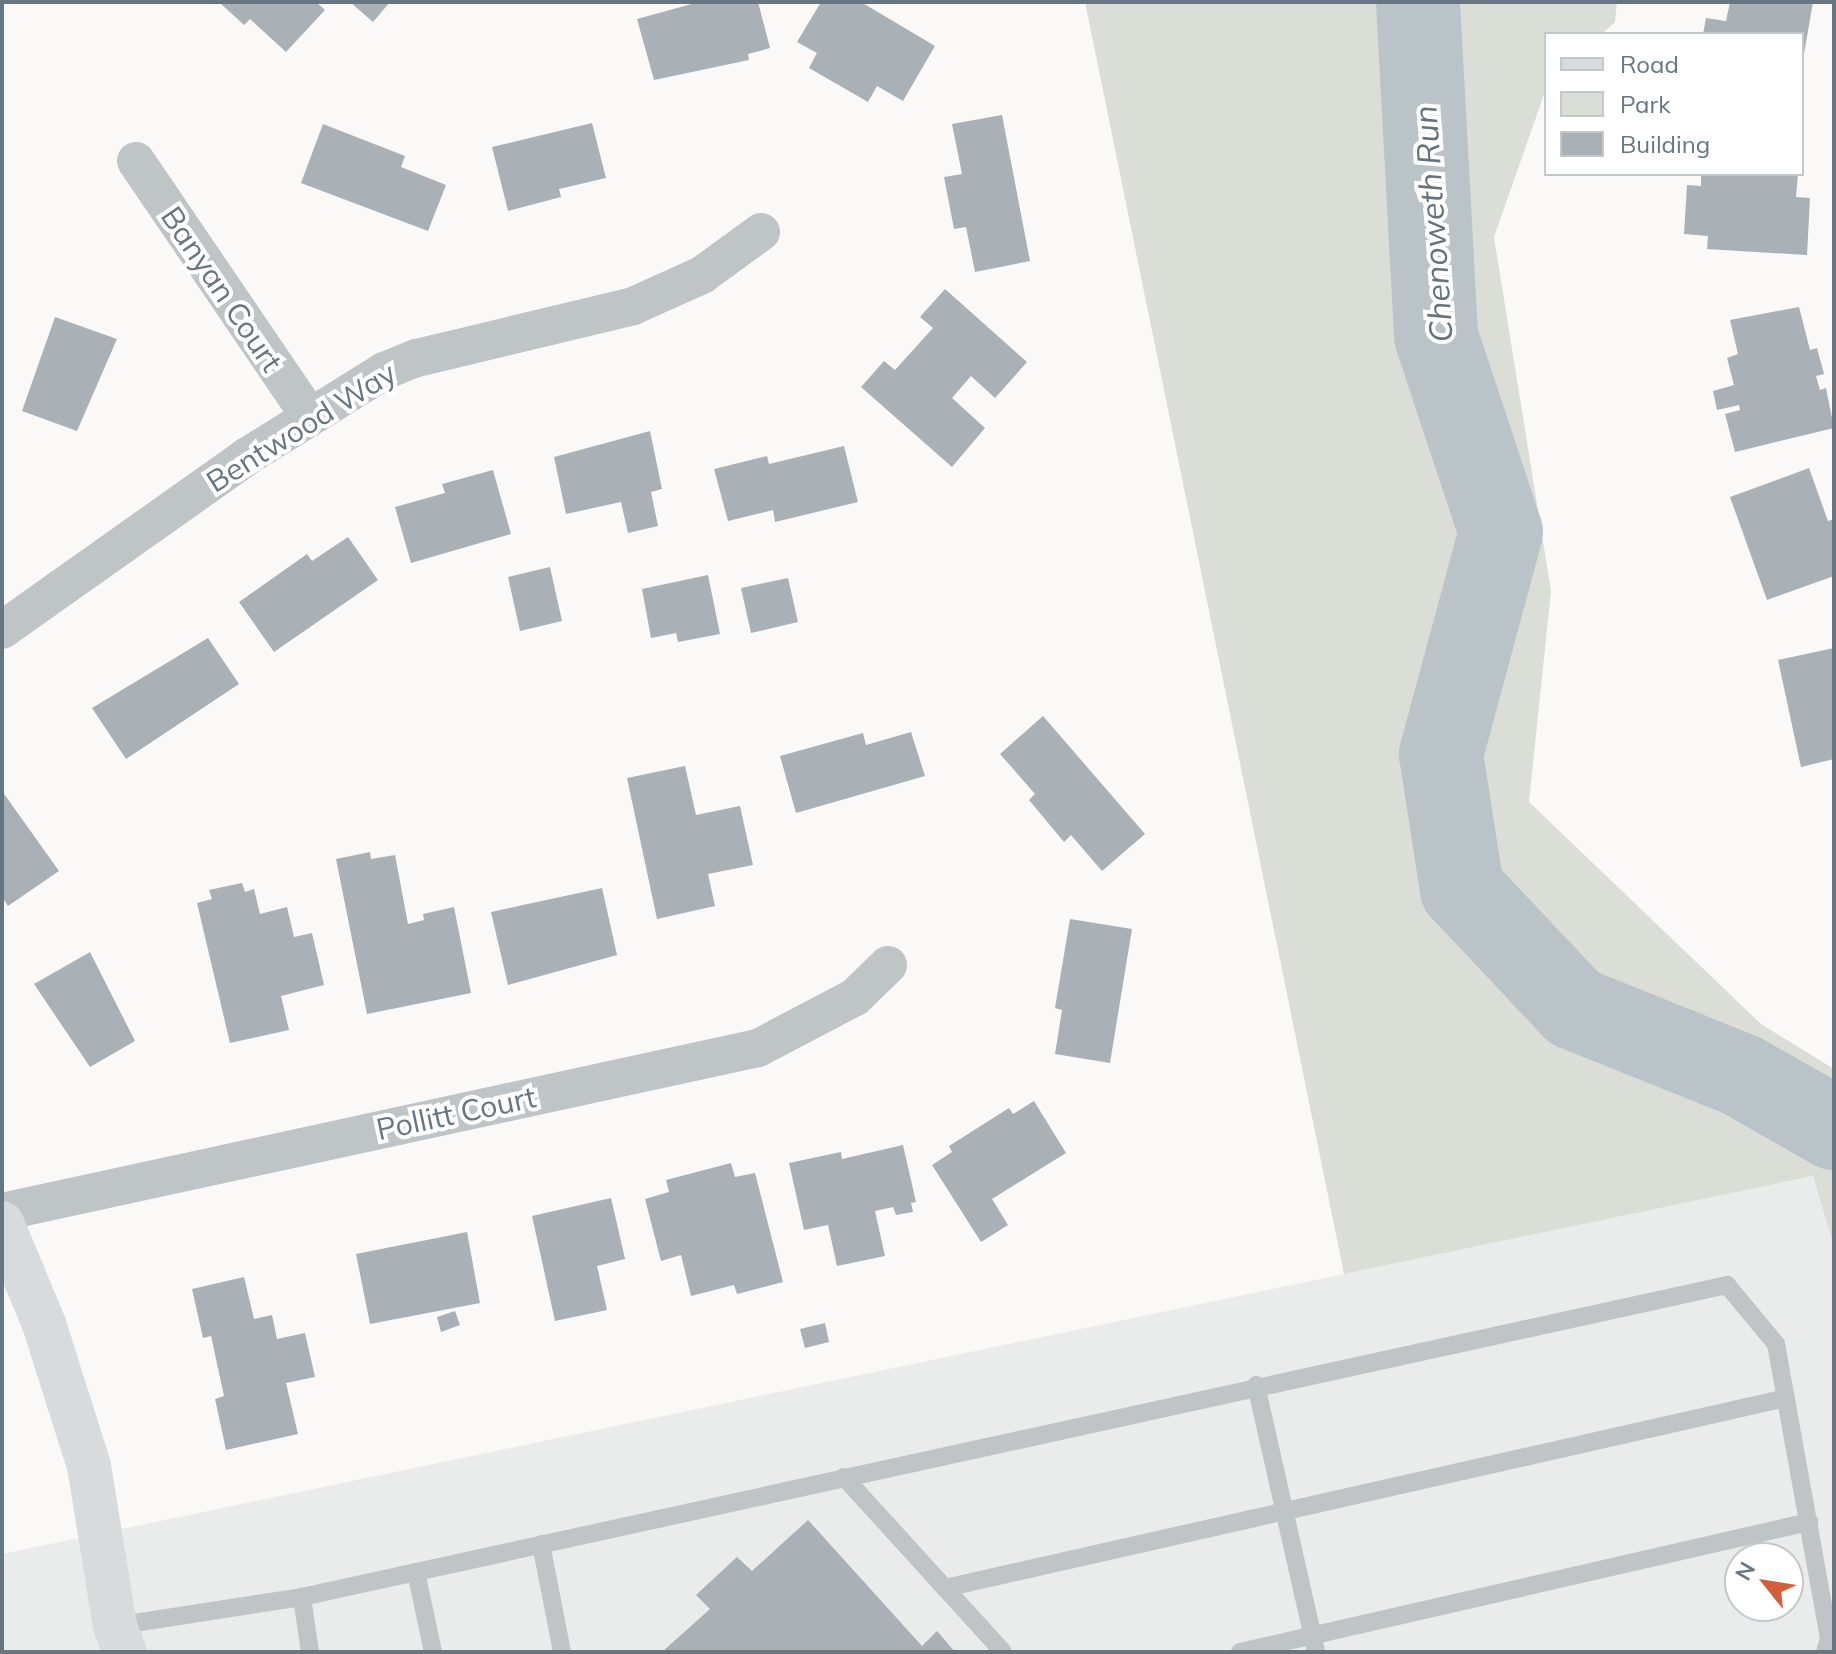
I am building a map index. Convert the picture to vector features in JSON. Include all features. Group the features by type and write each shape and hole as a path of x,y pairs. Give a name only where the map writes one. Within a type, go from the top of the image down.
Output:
{"street":[{"name":"Banyan Court","path":"136,161 309,416"},
{"name":"Bentwood Way","path":"2,630 309,416 384,371 417,358 633,306 702,275 761,232"},
{"name":"Pollitt Court","path":"2,1212 758,1048 855,997 888,965"},
{"path":"2,1223 44,1324 89,1466 117,1643"}],"lane":[{"path":"117,1643 302,1597 1256,1385 1727,1285 1776,1344 1829,1639 1825,1652"},
{"path":"1256,1385 1314,1643"},
{"path":"945,1588 1284,1508 1786,1398"},
{"path":"844,1477 1003,1652"},
{"path":"1240,1652 1314,1643 1809,1522"},
{"path":"541,1544 562,1652"},
{"path":"416,1572 433,1652"},
{"path":"302,1597 310,1652"}],"shaded area":[{"path":"1814,1176 1834,1246 1834,1652 2,1652 2,1554"}],"green space":[{"path":"1085,2 1617,2 1615,22 1604,32 1544,32 1544,95 1494,237 1551,591 1529,802 1761,1024 1834,1069 1834,1246 1813,1176 1344,1274"}],"building":[{"path":"219,2 316,2 325,10 286,52 250,19 244,25"},
{"path":"350,2 390,2 373,22"},
{"path":"699,2 758,2 770,48 748,54 749,60 654,80 637,19"},
{"path":"821,2 861,2 935,46 903,101 877,86 868,102 809,68 817,53 797,42"},
{"path":"1730,2 1813,2 1804,54 1804,32 1703,32 1706,18 1726,21"},
{"path":"1002,115 1030,261 975,272 966,227 954,229 944,177 962,174 952,124"},
{"path":"592,123 606,178 559,189 561,197 508,211 492,147"},
{"path":"323,124 405,156 401,167 446,185 428,231 301,183"},
{"path":"1701,176 1798,176 1796,197 1810,198 1807,255 1707,249 1708,236 1684,234 1687,185 1701,186"},
{"path":"945,289 1027,362 995,398 971,376 952,398 985,428 952,467 861,387 884,361 895,370 933,328 920,317"},
{"path":"1799,307 1810,350 1817,348 1824,374 1816,376 1820,390 1826,388 1834,428 1735,452 1725,414 1740,410 1739,405 1717,410 1713,391 1734,385 1727,358 1738,354 1730,320"},
{"path":"55,317 117,339 77,431 22,411"},
{"path":"650,431 662,489 651,492 658,526 628,533 621,502 566,514 554,457"},
{"path":"844,446 858,502 775,522 773,510 728,521 714,469 767,456 769,464"},
{"path":"1809,468 1828,521 1834,519 1834,576 1767,600 1730,497"},
{"path":"493,470 511,534 411,563 395,507 445,493 442,484"},
{"path":"348,537 378,580 274,652 239,602 307,554 312,561"},
{"path":"550,567 562,621 520,631 508,577"},
{"path":"708,575 720,634 678,642 676,633 651,638 642,589"},
{"path":"788,578 798,622 751,633 741,588"},
{"path":"208,638 239,684 126,759 92,708"},
{"path":"1834,648 1834,759 1801,767 1778,660"},
{"path":"1043,716 1145,834 1102,871 1071,835 1064,842 1029,800 1035,794 1000,754"},
{"path":"911,732 925,776 796,813 780,756 863,733 866,745"},
{"path":"685,766 696,815 740,806 753,865 708,874 715,906 657,919 627,778"},
{"path":"2,791 59,871 8,906 2,897"},
{"path":"370,852 371,859 395,855 408,924 424,920 423,914 454,907 471,993 367,1014 336,859"},
{"path":"242,883 245,892 254,889 260,914 287,907 294,937 312,933 324,985 281,996 289,1030 230,1043 197,903 212,899 209,890"},
{"path":"602,888 617,955 508,985 491,912"},
{"path":"1070,919 1132,929 1110,1063 1055,1054 1062,1010 1055,1008"},
{"path":"90,952 135,1041 90,1067 34,984"},
{"path":"1034,1101 1066,1153 992,1199 1008,1225 981,1242 932,1165 952,1152 949,1146 1009,1108 1013,1114"},
{"path":"903,1145 916,1202 911,1203 913,1212 896,1215 893,1207 875,1211 885,1256 837,1266 828,1225 804,1230 789,1163 841,1152 842,1159"},
{"path":"731,1163 735,1177 755,1173 783,1282 737,1294 734,1285 691,1296 681,1255 661,1261 645,1199 669,1192 666,1180"},
{"path":"611,1198 625,1259 597,1266 607,1310 555,1321 532,1216"},
{"path":"467,1232 480,1303 370,1324 356,1254"},
{"path":"244,1277 254,1319 272,1315 277,1339 305,1333 315,1377 286,1383 298,1434 226,1450 215,1399 224,1396 211,1336 203,1338 192,1289"},
{"path":"455,1311 460,1325 441,1332 437,1317"},
{"path":"825,1323 829,1342 805,1348 800,1329"},
{"path":"808,1520 922,1646 937,1631 955,1652 662,1652 710,1609 696,1595 737,1557 752,1571"}],"waterway":[{"name":"Chenoweth Run","path":"1418,2 1436,336 1501,532 1441,754 1462,889 1574,1008 1741,1075 1834,1128"}]}
